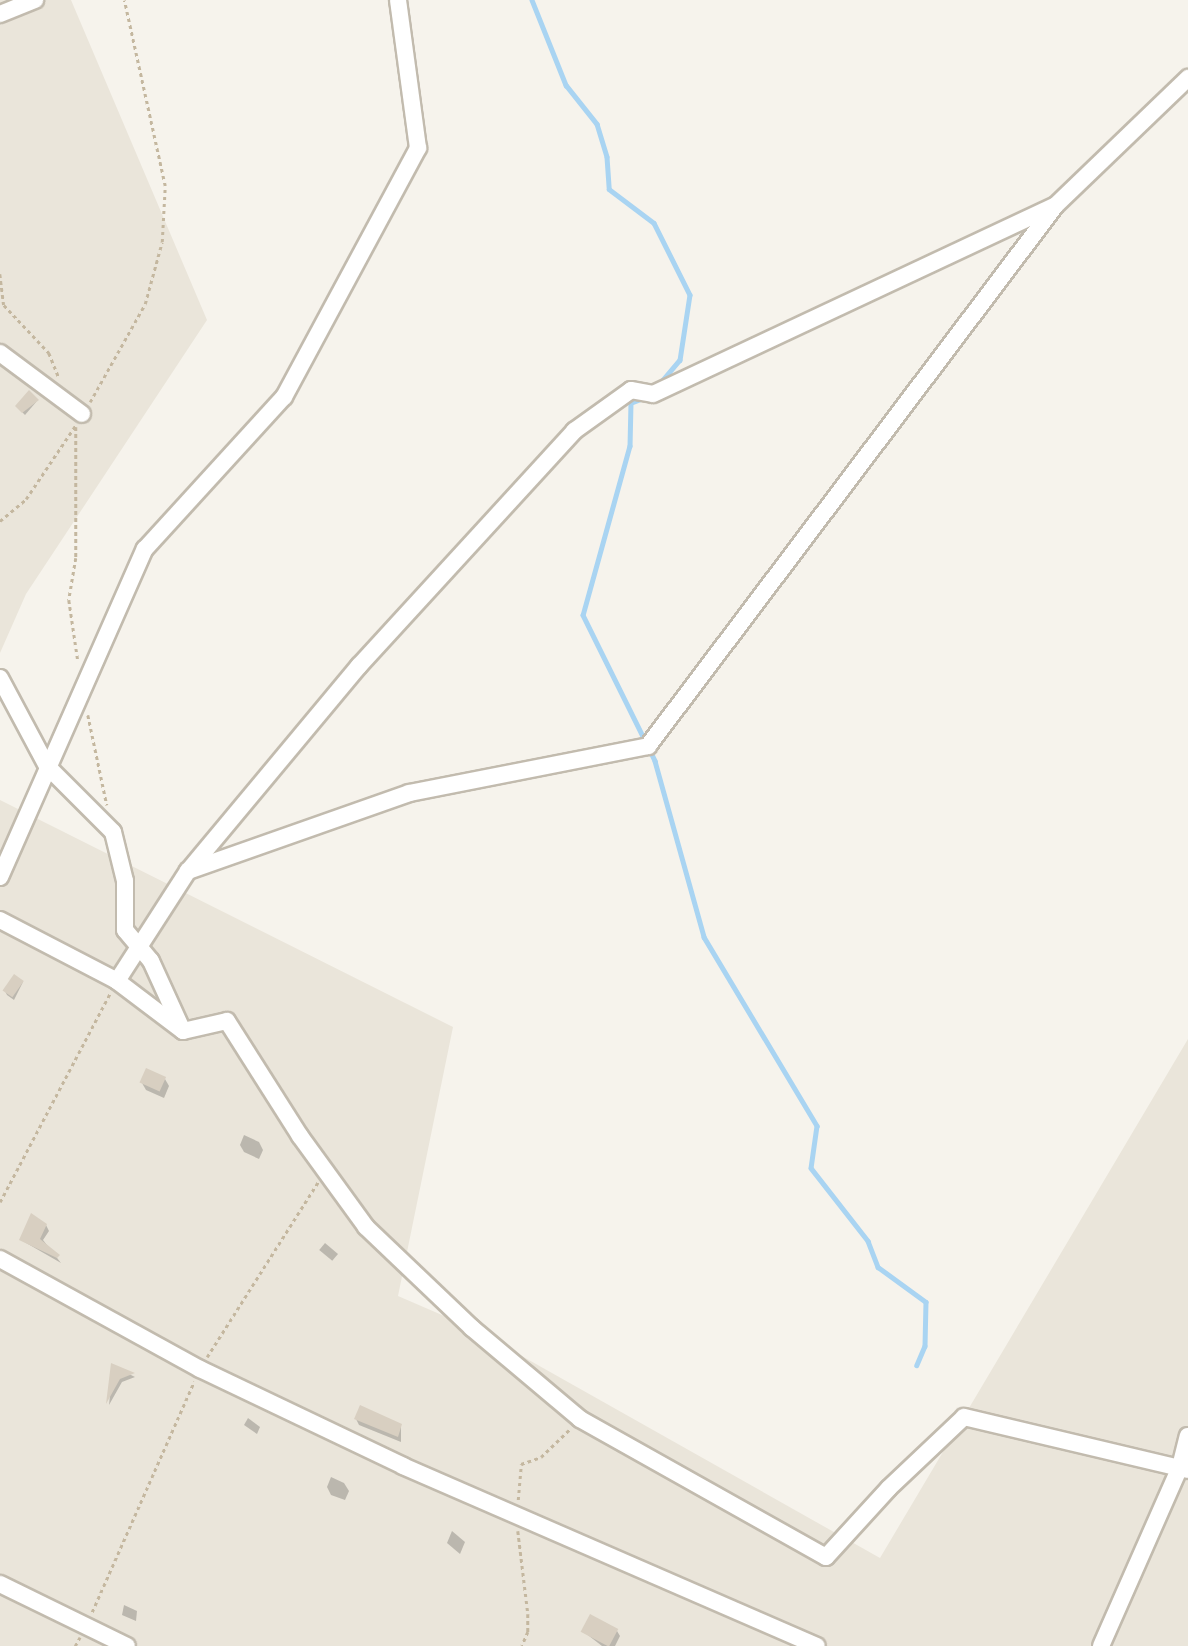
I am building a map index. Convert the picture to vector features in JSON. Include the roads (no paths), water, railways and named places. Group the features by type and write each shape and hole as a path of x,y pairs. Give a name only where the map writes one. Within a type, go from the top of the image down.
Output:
{"street":[{"path":"0,14 35,0"},
{"path":"0,877 145,549 284,397 418,148 398,0"},
{"path":"188,871 409,793 648,746 1055,206 1188,78"},
{"path":"117,981 188,871 359,666 573,431 631,390 653,394 1055,206"},
{"path":"0,353 76,415"},
{"path":"0,678 47,766 87,811 113,832 125,881 125,930 151,961 183,1031"},
{"path":"0,920 117,981 183,1031 227,1021 325,1171 366,1227 472,1328 580,1419 826,1557 889,1488 964,1417 1184,1469"},
{"path":"0,1259 200,1369 517,1516 817,1646"},
{"path":"1101,1646 1184,1469 1188,1436"},
{"path":"0,1584 87,1623 127,1646"}],"waterway":[{"path":"532,0 566,85 597,124 607,157 609,189 654,223 690,295 680,360 661,383"},
{"path":"645,398 631,403 630,446 583,615 655,761 704,937 817,1126 811,1168 868,1241 878,1267 926,1302 925,1346 917,1365"}]}
